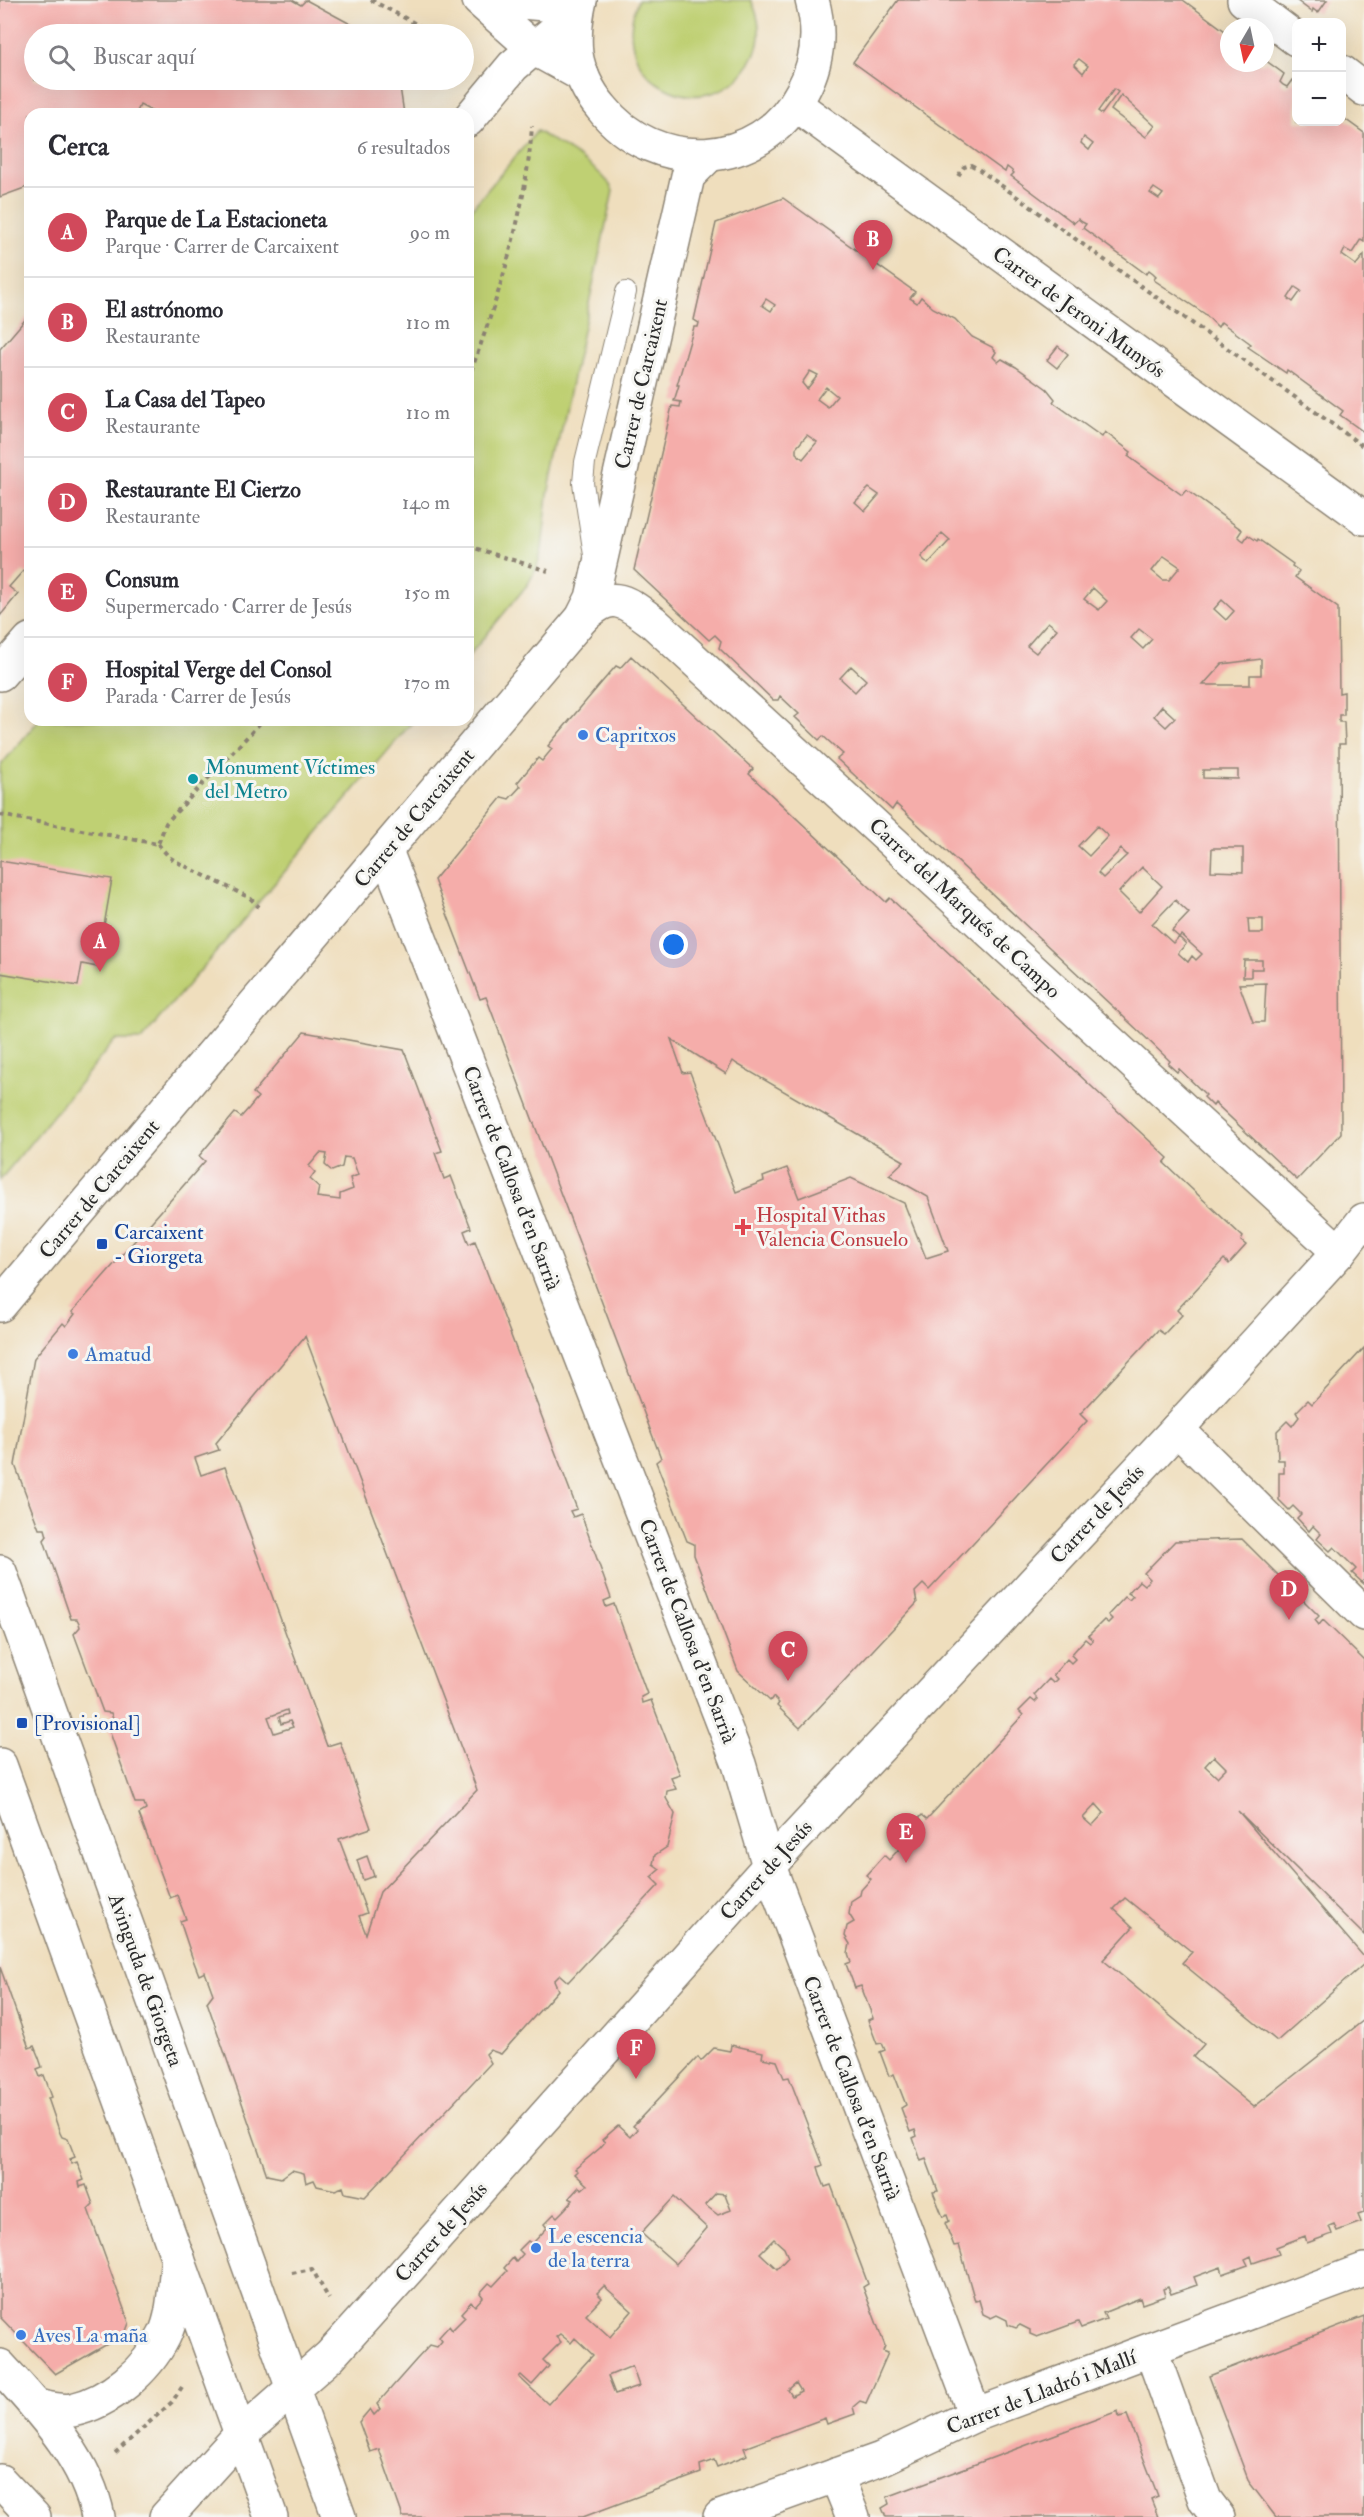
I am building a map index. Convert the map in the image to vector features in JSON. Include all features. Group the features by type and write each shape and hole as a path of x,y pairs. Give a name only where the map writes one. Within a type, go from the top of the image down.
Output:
{"street":[{"path":"479,0 533,48 582,75"},
{"path":"500,0 579,4"},
{"path":"579,4 576,56 593,98 613,123 644,144 675,154 709,155 734,150 756,141 777,126 796,105 811,76 818,41 817,20 812,0"},
{"path":"1244,0 1292,36"},
{"path":"474,113 513,66 579,4"},
{"path":"1346,76 1364,89"},
{"name":"Carrer de Jeroni Munyós","path":"796,105 1364,518"},
{"name":"Carrer de Carcaixent","path":"0,1305 386,852 588,605 688,176 709,155"},
{"name":"Carrer del Marqués de Campo","path":"588,605 606,600 621,600 652,621 1339,1252"},
{"path":"0,675 24,647"},
{"name":"Carrer de Callosa d'en Sarrià","path":"386,852 739,1764 768,1866 975,2415"},
{"name":"Carrer de Jesús","path":"166,2517 241,2434 330,2356 768,1866 1177,1429 1339,1252 1364,1220"},
{"path":"1177,1429 1364,1614"},
{"name":"Avinguda de Giorgeta","path":"0,1572 339,2517"},
{"path":"0,1765 271,2517"},
{"path":"36,2406 70,2410 88,2405 122,2386 150,2359 165,2335 170,2317 178,2259"},
{"name":"Carrer de Lladró i Mallí","path":"720,2517 881,2459 975,2415 1364,2270"},
{"path":"1151,2350 1205,2500 1218,2517"},
{"path":"0,2366 36,2406 86,2478 98,2517"},
{"path":"836,2475 853,2517"},
{"path":"0,2481 34,2517"}],"lane":[{"path":"588,605 592,544 583,483 585,462 626,292"}],"path":[{"path":"371,0 416,24"},
{"path":"474,361 504,273 517,216 532,126"},
{"path":"474,548 548,571"},
{"path":"158,844 166,823 257,726"},
{"path":"0,815 158,844 169,857 250,898 259,907"}],"green space":[{"path":"638,0 751,0 757,14 759,28 758,43 753,57 735,80 714,93 690,95 668,89 649,76 636,56 631,30"},
{"path":"537,131 591,166 609,183 613,191 548,494 542,549 537,567 528,584 474,650 474,206"},
{"path":"34,726 409,726 141,1040 115,1040 0,1180 0,766"}],"building":[{"path":"0,0 292,0 301,5 306,0 350,24 24,24 24,90 400,90 403,108 146,108 140,105 139,108 24,108 24,188 0,197"},
{"path":"898,0 1183,0 1220,27 1220,72 1274,72 1274,67 1284,74 1280,82 1283,85 1287,87 1292,80 1292,126 1346,126 1346,120 1364,133 1364,241 1361,239 1352,253 1345,249 1342,255 1356,265 1364,255 1364,432 1340,415 1343,411 1287,370 1286,373 1248,347 1251,344 1221,322 1218,327 1205,314 1154,280 1156,276 1149,270 1146,274 1083,228 1086,224 1078,219 1074,223 1011,176 1014,173 1007,167 1005,172 853,62","holes":["1079,59 1088,66 1083,73 1074,64","1114,89 1118,92 1102,114 1098,111","1121,95 1155,126 1146,137 1111,110","1084,137 1093,144 1089,150 1081,143","1154,188 1163,194 1159,199 1150,193","1295,287 1301,291 1293,302 1288,298"]},
{"path":"1296,0 1327,0 1318,13 1313,9 1312,12"},
{"path":"783,198 915,292 910,298 917,303 921,297 933,308 955,319 972,337 992,347 996,352 993,357 998,362 1002,359 1047,389 1055,399 1053,402 1102,437 1105,432 1131,452 1128,456 1182,495 1186,490 1242,530 1238,536 1241,539 1244,541 1248,535 1257,541 1258,539 1293,564 1292,566 1299,571 1295,577 1338,608 1339,693 1344,692 1344,715 1339,715 1339,722 1344,722 1345,744 1339,744 1341,1133 1297,1180 1215,1103 1213,1106 1204,1097 1206,1095 1179,1069 1177,1072 1168,1064 1170,1061 1143,1035 896,804 892,810 837,759 843,754 823,736 819,740 795,717 799,714 780,696 778,700 773,700 719,648 721,641 715,635 709,640 634,570 672,406 680,407 681,402 674,401 679,385 677,385 694,327 698,327 699,323 694,320 716,223","holes":["766,299 775,305 771,311 762,305","810,371 818,375 807,389 802,383","826,387 837,396 828,407 817,399","807,435 817,442 803,459 796,453 796,448","869,488 879,495 865,511 855,502","942,533 950,540 928,564 921,557","1164,556 1180,567 1169,580 1163,580 1152,571","1093,588 1107,601 1099,610 1084,599","1222,600 1234,611 1226,620 1214,609","1048,622 1057,629 1036,653 1027,646","1139,629 1152,639 1143,649 1131,638","1261,659 1261,675 1250,675 1250,685 1203,685 1222,664","851,666 866,680 855,692 840,678","1162,706 1175,718 1166,727 1154,716","1203,770 1238,770 1238,779 1203,778","1097,826 1108,836 1089,856 1078,846","1212,848 1243,848 1243,872 1211,871","1121,849 1127,855 1103,878 1098,873","1142,867 1162,886 1139,912 1119,892","1175,900 1189,913 1172,931 1179,937 1173,943 1152,924","1248,919 1263,919 1263,933 1249,933","1181,935 1202,954 1196,960 1192,956 1188,962 1178,953 1186,944 1179,937","1244,960 1262,960 1262,969 1251,969 1251,977 1243,977","1266,983 1264,1022 1253,1022 1239,984"]},
{"path":"24,321 24,572 9,587 18,594 0,616 0,349"},
{"path":"1058,346 1068,354 1057,368 1047,360"},
{"path":"631,656 753,769 749,774 886,902 890,898 1168,1158 1164,1163 1243,1237 1241,1241 1246,1245 1229,1264 1224,1259 1177,1310 1182,1315 1164,1334 1158,1330 1080,1414 1087,1421 929,1590 923,1584 915,1592 917,1603 800,1728 777,1706 779,1703 773,1697 770,1701 738,1671 694,1555 694,1544 687,1541 656,1462 661,1458 486,997 480,999 434,880 502,797 509,799 521,786 517,783 538,758 542,761 552,749 548,746 616,666 620,668","holes":["671,1039 726,1074 733,1061 904,1161 889,1175 928,1197 948,1251 926,1258 904,1203 851,1178 799,1198 787,1168 763,1177 764,1181 736,1192 690,1072 683,1073"]},
{"path":"0,861 112,879 97,967 82,964 78,986 0,973"},
{"path":"304,1032 404,1050 442,1151 435,1153 444,1179 451,1176 471,1228 464,1231 467,1239 469,1244 475,1241 577,1509 570,1511 573,1517 581,1514 611,1598 604,1601 606,1607 614,1604 647,1694 641,1697 642,1703 651,1700 680,1775 671,1778 676,1789 667,1791 666,1798 675,1814 667,1847 655,1855 653,1864 660,1869 651,1877 659,1885 568,1982 560,1975 554,1981 558,1990 501,2054 490,2050 486,2054 491,2063 365,2197 345,2193 343,2187 335,2190 317,2186 314,2180 306,2183 304,2173 292,2170 281,2178 267,2175 207,2002 213,1994 205,1972 199,1975 192,1957 180,1921 186,1919 177,1895 170,1898 139,1814 146,1810 144,1803 135,1803 108,1727 113,1719 111,1713 103,1712 74,1634 80,1627 79,1623 77,1619 71,1619 44,1540 47,1536 45,1529 39,1529 15,1465 34,1358 63,1323 66,1326 75,1314 72,1312 205,1161 199,1156 235,1113 241,1117 249,1108 258,1097 253,1093","holes":["320,1153 327,1154 325,1165 332,1171 342,1167 344,1157 352,1158 358,1175 350,1178 353,1189 340,1194 340,1200 317,1197 319,1187 310,1179 315,1172 309,1166","305,1336 477,1790 380,1892 366,1934 359,1916 367,1913 339,1839 371,1828 340,1742 327,1746 225,1467 201,1475 195,1458 219,1450 216,1443","287,1710 288,1714 279,1717 281,1724 290,1721 293,1727 274,1733 268,1717"]},
{"path":"1364,1348 1364,1584 1352,1573 1356,1569 1334,1547 1330,1551 1317,1539 1321,1534 1313,1526 1309,1531 1297,1518 1301,1514 1293,1506 1289,1510 1279,1500 1279,1473 1284,1473 1284,1460 1278,1460 1277,1431 1287,1421 1292,1426 1299,1417 1296,1412 1308,1400 1312,1404"},
{"path":"1242,1539 1319,1616 1315,1620 1319,1625 1323,1620 1364,1660 1364,1935 1238,1811 1364,1957 1364,1964 1277,2041 1182,1963 1192,1952 1125,1898 1114,1909 1133,1927 1103,1960 1204,2044 1193,2057 1254,2107 1364,2020 1364,2213 1358,2215 1361,2222 1337,2231 1334,2224 1329,2226 1332,2234 1307,2243 1305,2236 1276,2247 1279,2254 1253,2263 1251,2256 1245,2259 1248,2265 1223,2274 1221,2267 1194,2277 1197,2285 1171,2294 1168,2287 1163,2289 1165,2296 1142,2304 1140,2298 1103,2313 1106,2319 1081,2328 1078,2322 1037,2337 1020,2325 1016,2328 1008,2325 1007,2320 997,2315 991,2318 983,2314 979,2300 975,2301 959,2245 954,2246 945,2223 949,2221 947,2215 943,2217 933,2192 938,2191 926,2159 921,2161 913,2138 917,2136 915,2130 910,2132 901,2108 906,2105 894,2074 889,2076 880,2052 885,2050 882,2043 877,2044 868,2020 873,2018 861,1986 855,1988 846,1964 851,1962 848,1953 850,1944 845,1936 847,1926 854,1922 849,1914 851,1901 860,1895 861,1890 871,1879 866,1875 884,1855 889,1860 909,1838 905,1834 922,1815 927,1819 1023,1715 1019,1711 1031,1699 1035,1702 1038,1699 1034,1695 1049,1679 1053,1683 1057,1679 1053,1675 1067,1659 1071,1663 1075,1659 1071,1655 1085,1639 1090,1643 1093,1640 1088,1636 1104,1620 1108,1623 1112,1619 1108,1615 1125,1597 1129,1600 1133,1596 1128,1593 1139,1581 1144,1585 1150,1579 1144,1573 1175,1541","holes":["1214,1756 1226,1768 1217,1777 1205,1766","1096,1804 1104,1813 1092,1826 1083,1818"]},
{"path":"367,1856 374,1876 363,1880 357,1860"},
{"path":"0,1967 29,2048 34,2046 39,2058 42,2067 37,2069 40,2077 44,2075 52,2097 48,2098 60,2133 62,2137 68,2139 75,2157 70,2159 72,2164 77,2162 84,2180 79,2182 80,2187 86,2185 93,2204 88,2209 129,2323 125,2334 55,2374 0,2317"},
{"path":"731,2045 763,2052 762,2058 777,2061 784,2078 789,2077 823,2165 818,2167 825,2187 831,2185 868,2284 863,2287 885,2346 883,2351 888,2353 866,2403 860,2401 853,2407 855,2414 827,2424 825,2418 744,2448 747,2455 745,2456 717,2467 714,2460 700,2465 701,2473 583,2517 403,2517 379,2449 370,2452 359,2422 370,2409 374,2415 380,2409 377,2404 416,2360 430,2345 437,2347 442,2341 439,2337 449,2326 452,2330 465,2317 461,2313 471,2302 475,2306 483,2297 480,2293 489,2283 493,2286 507,2271 504,2268 513,2258 516,2262 523,2254 519,2250 528,2241 532,2244 547,2228 544,2224 554,2214 557,2217 565,2209 573,2200 569,2198 579,2187 582,2189 587,2185 575,2174 578,2171 575,2169 600,2148 605,2142 602,2140 618,2126 630,2137 637,2129 633,2126 698,2057 701,2061 714,2048 730,2051","holes":["716,2193 725,2194 731,2210 718,2215 705,2205","674,2197 707,2228 676,2264 641,2233","774,2239 784,2248 788,2257 777,2269 760,2253","604,2286 632,2311 610,2337 586,2315 602,2298 597,2293","560,2334 571,2343 575,2338 593,2355 548,2404 519,2377 521,2375 532,2385 549,2366 543,2360 561,2342 556,2337","632,2366 639,2386 615,2394 608,2376","796,2383 801,2391 792,2396 788,2390"]},
{"path":"1364,2316 1364,2517 1276,2517 1249,2482 1209,2376"},
{"path":"1118,2411 1119,2417 1127,2415 1158,2496 1151,2499 1158,2517 886,2517 882,2508 889,2504 887,2497"}],"place":[{"name":"El astrónomo","path":"873,270"},
{"name":"Capritxos","path":"583,735"},
{"name":"Monument Víctimes del Metro","path":"193,779"},
{"name":"Parque de La Estacioneta","path":"100,972"},
{"name":"Hospital Vithas Valencia Consuelo","path":"743,1227"},
{"name":"Carcaixent - Giorgeta","path":"102,1244"},
{"name":"Amatud","path":"73,1354"},
{"name":"Restaurante El Cierzo","path":"1289,1620"},
{"name":"La Casa del Tapeo","path":"788,1681"},
{"name":"[Provisional]","path":"22,1723"},
{"name":"Consum","path":"906,1863"},
{"name":"Hospital Verge del Consol","path":"636,2079"},
{"name":"Le escencia de la terra","path":"536,2248"},
{"name":"Aves La maña","path":"21,2335"}]}
